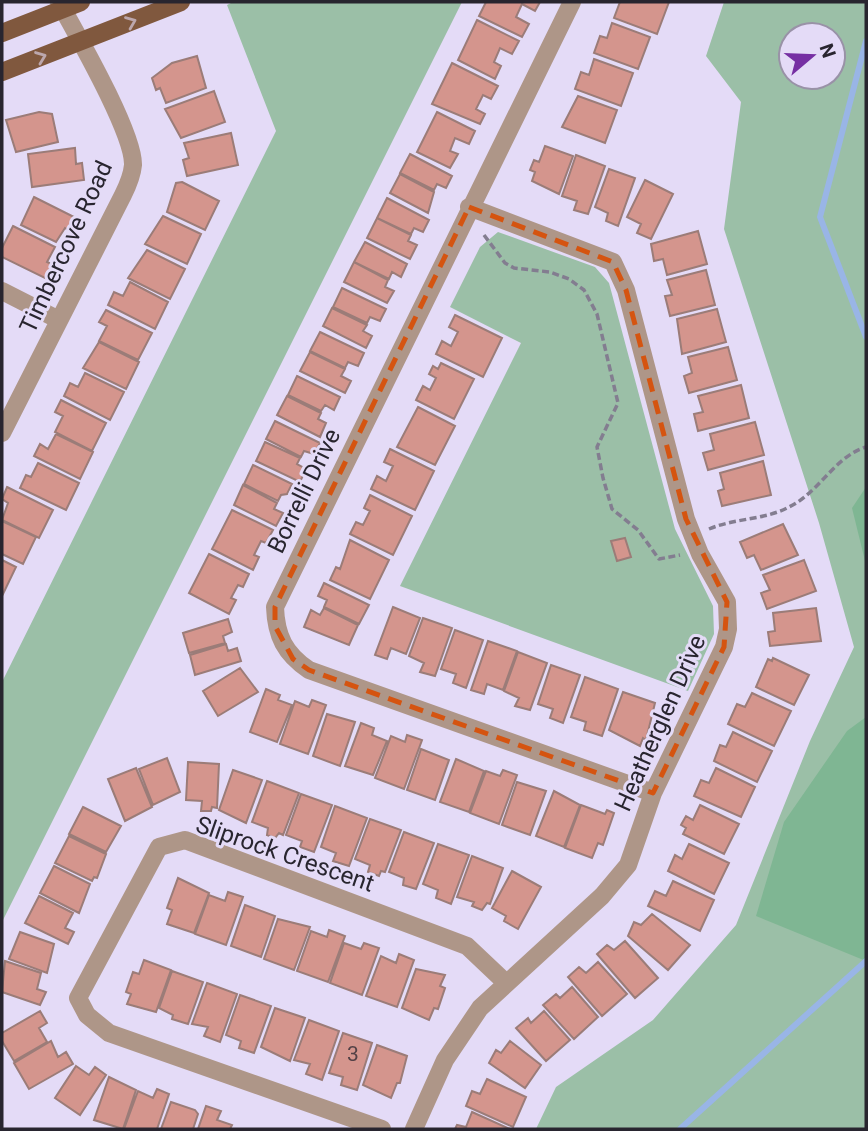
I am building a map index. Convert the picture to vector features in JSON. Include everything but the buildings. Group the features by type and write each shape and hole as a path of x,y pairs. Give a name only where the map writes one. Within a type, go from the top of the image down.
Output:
{"main road":[{"path":"2,33 61,5 81,2"},
{"path":"2,72 181,2"}],"street":[{"name":"Borrelli Drive","path":"572,2 469,207 275,607 275,626 282,644 293,659 309,670 653,793"},
{"name":"Timbercove Road","path":"2,433 131,178 133,162 120,124 61,5"},
{"name":"Heatherglen Drive","path":"414,1129 459,1036 505,982 617,881 628,864 653,793 724,647 729,616 727,602 700,555 686,519 626,290 613,262 469,207"},
{"path":"2,291 59,320"},
{"name":"Sliprock Crescent","path":"382,1129 109,1033 87,1015 78,998 159,847 185,841 467,946 505,982"}],"path":[{"path":"484,235 505,263 514,268 550,272 569,279 584,290 597,314 618,403 597,447 612,509 638,530 659,559 682,554"},
{"path":"715,527 780,512 816,491 852,451 866,447"}],"highlighted area":[{"path":"469,207 613,262 626,290 686,519 727,602 724,647 653,793 309,670 293,659 275,626 275,607"}],"green space":[{"path":"233,2 462,2 2,922 2,682 276,131 227,5"},
{"path":"724,2 866,2 866,1129 536,1129 556,1087 653,1020 736,925 810,741 854,647 819,523 724,229 741,102 706,56"},
{"path":"498,232 595,267 609,283 675,529 713,606 714,634 688,691 400,586 521,343 450,307 480,247"},
{"path":"866,487 866,565 852,508"},
{"path":"866,717 866,961 756,916 784,822 847,731"}],"waterway":[{"path":"866,41 820,217 866,337"},
{"path":"680,1129 866,961"}]}
